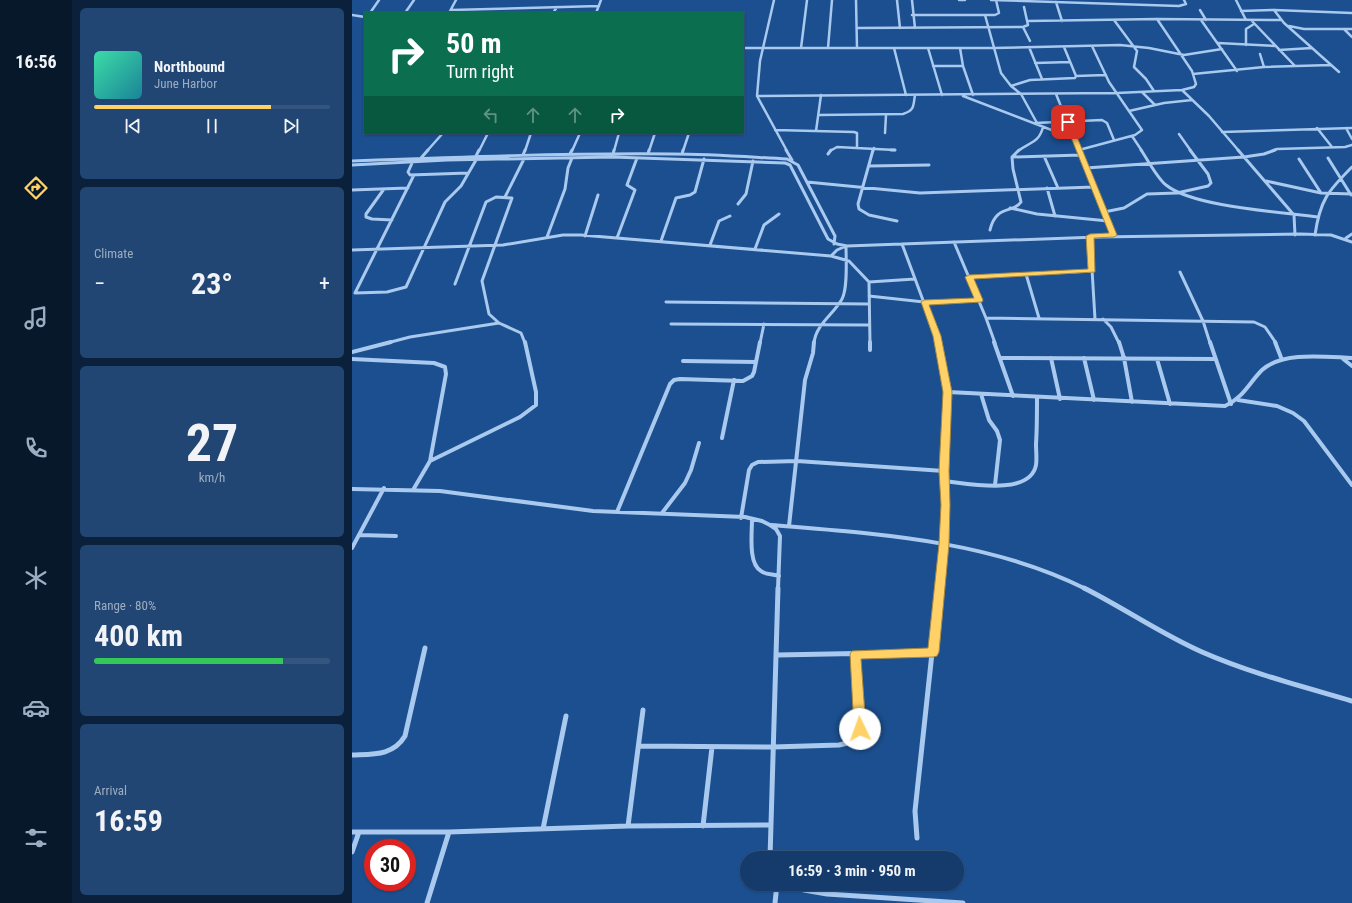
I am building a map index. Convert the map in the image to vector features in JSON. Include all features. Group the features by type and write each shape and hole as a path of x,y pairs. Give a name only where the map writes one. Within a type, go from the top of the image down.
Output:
{"street":[{"path":"371,12 379,0"},
{"path":"405,12 414,0"},
{"path":"450,12 456,0"},
{"path":"596,12 601,0"},
{"path":"774,0 756,85 757,96 792,160 798,165 807,182 835,236 834,244"},
{"path":"801,48 807,0"},
{"path":"828,48 832,0"},
{"path":"856,0 857,48"},
{"path":"897,0 900,28"},
{"path":"912,0 912,15 915,28"},
{"path":"959,0 964,0"},
{"path":"991,0 1178,6 1186,4 1184,0"},
{"path":"912,15 995,15 998,13 996,0"},
{"path":"1233,0 1236,0 1246,20"},
{"path":"1056,2 1062,21"},
{"path":"450,12 599,6"},
{"path":"554,12 557,7"},
{"path":"1024,8 1028,22"},
{"path":"1200,10 1206,20"},
{"path":"1241,11 1274,10 1352,13"},
{"path":"1274,10 1281,20 1339,72"},
{"path":"985,15 1001,73 1010,86 1021,94 1037,123"},
{"path":"352,16 364,17"},
{"path":"757,96 1116,93 1182,90 1194,87 1196,84 1193,74 1182,55 1157,19"},
{"path":"1028,22 1157,19 1281,20"},
{"path":"1114,20 1134,46 1138,55 1134,66 1146,79 1154,91"},
{"path":"1201,20 1218,42 1237,71"},
{"path":"1251,20 1295,66"},
{"path":"857,28 1023,27 1028,25 1028,22"},
{"path":"1246,45 1246,29 1254,24"},
{"path":"1288,26 1304,29 1352,29"},
{"path":"1023,27 1030,41"},
{"path":"1344,29 1352,37"},
{"path":"1218,42 1275,46"},
{"path":"1079,150 1132,136 1142,130 1116,93 1092,46"},
{"path":"744,48 994,48 1134,46 1182,55 1222,48"},
{"path":"1029,47 1042,79"},
{"path":"1064,47 1076,76"},
{"path":"894,48 906,95"},
{"path":"928,48 942,95"},
{"path":"960,48 973,95"},
{"path":"1279,50 1312,48"},
{"path":"1260,54 1264,68"},
{"path":"1035,63 1070,62"},
{"path":"1193,74 1264,68 1331,65"},
{"path":"933,66 964,66"},
{"path":"1010,86 1030,80 1073,79 1076,76 1106,75"},
{"path":"1182,90 1209,116 1293,214 1295,220 1295,234"},
{"path":"1142,92 1155,105"},
{"path":"1056,94 1114,235"},
{"path":"816,131 821,95"},
{"path":"819,115 886,115 910,112 914,109 915,95"},
{"path":"959,95 1075,139"},
{"path":"1129,111 1155,105 1192,100"},
{"path":"885,133 886,115"},
{"path":"1033,124 1097,119 1105,121 1114,140"},
{"path":"990,230 993,219 998,214 1019,205 1021,202 1013,169 1012,157 1018,149 1037,140 1043,127"},
{"path":"1318,128 1332,147"},
{"path":"1346,128 1352,140"},
{"path":"1222,132 1352,128"},
{"path":"775,130 854,132 857,133 857,148"},
{"path":"421,158 442,134"},
{"path":"414,175 378,249 354,293 387,292 406,287 445,202 461,186 488,134"},
{"path":"505,197 524,157 531,134"},
{"path":"547,237 565,189 571,156 580,134"},
{"path":"613,154 619,134"},
{"path":"648,154 655,134"},
{"path":"682,154 689,134"},
{"path":"1104,212 1124,208 1147,194 1177,193 1211,184 1208,174 1179,134"},
{"path":"1132,136 1164,184 1177,193 1197,199 1247,208 1318,217"},
{"path":"1086,168 1244,157 1264,154 1277,149 1352,146"},
{"path":"828,154 830,150 837,147 895,150"},
{"path":"874,148 858,204 859,208 869,215 897,221"},
{"path":"352,162 421,158 613,154 682,154 792,160"},
{"path":"1012,157 1081,154"},
{"path":"571,156 778,162 790,165 826,236 834,244 846,246 1114,235 1295,234 1346,238 1352,242"},
{"path":"1044,156 1058,188"},
{"path":"352,165 476,158"},
{"path":"617,238 633,199 635,190 628,187 627,184 637,158"},
{"path":"1328,158 1340,179 1352,194"},
{"path":"1299,159 1321,193"},
{"path":"661,241 676,198 679,196 692,195 695,192 704,160"},
{"path":"413,161 408,172 410,175 468,174"},
{"path":"738,204 746,194 753,161"},
{"path":"869,166 929,165"},
{"path":"1315,235 1320,205 1326,193 1352,167"},
{"path":"1265,181 1321,193 1352,194"},
{"path":"807,182 920,193 1094,187"},
{"path":"352,190 408,188"},
{"path":"1047,188 1055,216"},
{"path":"384,189 366,216 372,219 392,220"},
{"path":"585,236 598,195"},
{"path":"430,461 520,417 536,405 536,392 524,338 517,330 499,323 490,314 482,281 483,273 496,245 513,199 505,197 491,198 486,202 471,246 455,284"},
{"path":"1010,208 1055,216 1108,221"},
{"path":"755,249 764,225 779,214"},
{"path":"710,245 719,221 730,216"},
{"path":"1346,238 1352,234"},
{"path":"352,250 518,244 563,235 661,241 831,256 846,259 869,282 870,350"},
{"path":"1090,236 1095,319"},
{"path":"954,242 986,318 1013,396"},
{"path":"902,244 937,336 948,392 944,471 944,544 915,811 917,838"},
{"path":"831,256 837,250 846,246"},
{"path":"790,526 805,380 813,353 815,336 821,325 843,298 845,286 846,246"},
{"path":"969,277 1092,271"},
{"path":"1180,272 1203,321 1231,404"},
{"path":"1026,274 1040,318"},
{"path":"869,282 915,279"},
{"path":"869,296 924,302 979,300"},
{"path":"666,302 869,304"},
{"path":"986,318 1254,322 1269,329 1282,360"},
{"path":"1103,319 1114,332 1120,345 1132,402"},
{"path":"352,352 410,337 499,323"},
{"path":"671,324 869,325"},
{"path":"617,512 670,384 674,380 680,378 744,380 752,376 764,324"},
{"path":"1000,358 1084,358 1124,360 1216,359"},
{"path":"1051,358 1060,399"},
{"path":"1084,358 1094,400"},
{"path":"1342,358 1352,366"},
{"path":"948,392 1036,398 1209,406 1231,404 1238,400 1269,365 1282,360 1352,358"},
{"path":"352,359 434,363 445,367 446,374 430,461 413,490"},
{"path":"1157,359 1170,404"},
{"path":"684,361 756,362"},
{"path":"722,438 734,380"},
{"path":"981,394 989,420 997,431 1000,440 995,485"},
{"path":"944,481 995,485 1021,482 1030,476 1036,466 1036,398"},
{"path":"1238,400 1277,406 1293,413 1304,421 1352,485"},
{"path":"662,514 685,482 691,470 699,443"},
{"path":"741,518 750,470 752,465 762,461 797,461 944,471"},
{"path":"352,548 384,488"},
{"path":"352,489 384,488 440,492 592,511 716,515 770,524 916,539 944,544 998,557 1045,571 1076,585 1168,635 1236,666 1352,702"},
{"path":"752,520 753,556 756,568 762,572 779,576"},
{"path":"770,524 777,529 780,536 770,851"},
{"path":"359,535 396,536"},
{"path":"352,755 382,754 393,751 402,744 425,648"},
{"path":"777,655 933,652"},
{"path":"639,746 773,747 839,745 852,742 858,737 860,729 856,654"},
{"path":"628,826 643,710"},
{"path":"543,828 566,716"},
{"path":"703,826 712,747"},
{"path":"352,832 449,832 543,828 771,824"},
{"path":"352,852 359,832"},
{"path":"427,903 449,832"},
{"path":"775,903 776,891"},
{"path":"810,891 827,894 963,903"}],"route":[{"path":"860,729 856,654 933,652 944,544 944,471 948,392 937,336 924,302 979,300 969,277 1092,271 1090,236 1114,235 1068,122"}]}
